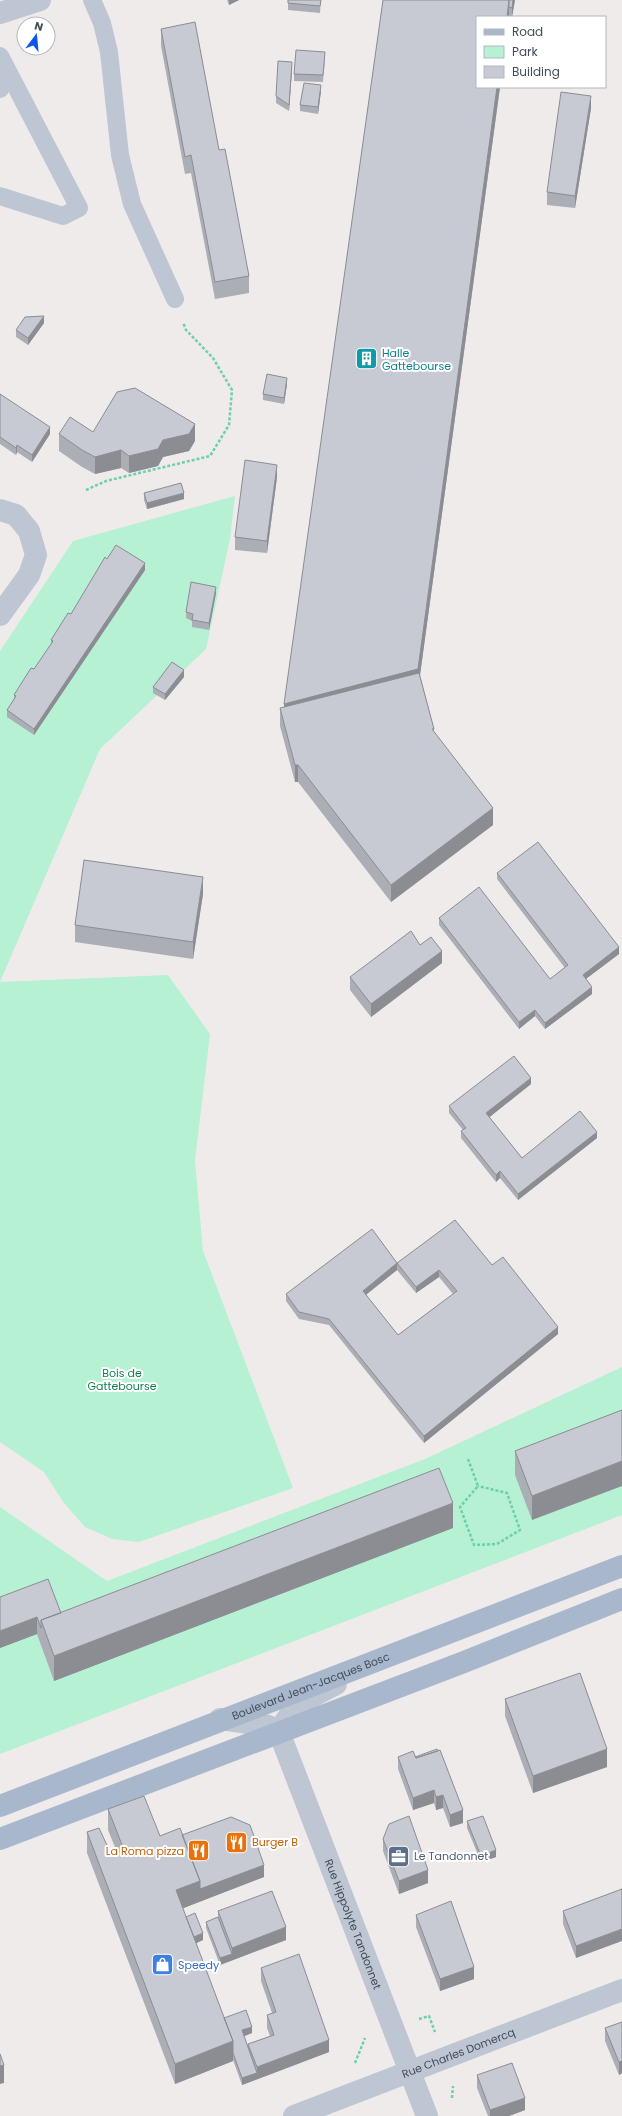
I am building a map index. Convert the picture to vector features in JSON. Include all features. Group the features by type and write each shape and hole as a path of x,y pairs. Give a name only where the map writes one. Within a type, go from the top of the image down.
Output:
{"main road":[{"name":"Boulevard Jean-Jacques Bosc","path":"0,1806 220,1719 622,1566"},
{"path":"0,1838 464,1662 622,1599"}],"street":[{"path":"0,13 40,0"},
{"path":"0,510 16,515 29,531 36,555 29,575 0,615"},
{"path":"220,1719 268,1726 279,1732 286,1718 296,1707 384,1657"},
{"name":"Rue Hippolyte Tandonnet","path":"279,1732 427,2116"},
{"name":"Rue Charles Domercq","path":"294,2116 622,1990"}],"lane":[{"path":"92,0 102,23 109,52 120,155 132,204 175,299"},
{"path":"0,89 2,61"},
{"path":"0,196 63,216 79,208 2,61"}],"path":[{"path":"86,490 106,481 210,456 229,425 232,390 213,358 186,330 175,299"},
{"path":"468,1459 478,1486"},
{"path":"478,1486 507,1493 520,1530 497,1544 474,1545 460,1507 478,1486"}],"green space":[{"path":"235,496 230,539 206,649 100,749 0,982 0,651 73,541"},
{"name":"Bois de Gattebourse","path":"168,975 210,1034 195,1161 203,1251 293,1488 139,1542 112,1539 85,1527 64,1503 44,1472 0,1442 0,982"},
{"path":"622,1367 622,1515 0,1754 0,1507 107,1581 425,1459"}],"building":[{"path":"288,0 321,0 320,6 288,3"},
{"path":"383,0 509,0 507,16 476,16 476,88 497,88 418,669 284,704"},
{"path":"509,0 513,0 512,8 509,7"},
{"path":"195,22 219,150 225,149 249,276 215,282 191,155 185,157 161,29"},
{"path":"296,50 325,52 323,75 294,74"},
{"path":"278,61 292,62 289,105 276,96"},
{"path":"304,83 321,85 318,107 300,105"},
{"path":"561,92 591,96 575,196 547,192"},
{"path":"44,316 28,338 16,330 25,317"},
{"path":"267,374 287,378 284,398 263,394"},
{"path":"135,388 195,424 189,434 163,440 158,449 129,456 121,450 95,457 59,434 70,417 93,432 117,392"},
{"path":"0,394 50,427 32,455 17,445 16,448 0,437"},
{"path":"245,460 277,465 267,541 235,537"},
{"path":"181,483 184,493 147,503 144,493"},
{"path":"116,545 145,563 34,729 7,710 16,696 14,695 31,668 34,669 53,641 51,640 68,613 71,614 105,557 107,559"},
{"path":"191,582 216,587 209,623 192,620 193,614 186,612"},
{"path":"172,662 184,670 165,694 153,687"},
{"path":"419,673 434,729 432,729 493,808 391,885 298,765 295,765 280,708"},
{"path":"538,842 619,947 583,975 592,987 545,1023 535,1010 519,1022 439,918 479,887 550,979 568,965 497,873"},
{"path":"84,860 203,877 193,942 75,925"},
{"path":"411,931 420,945 431,937 442,951 371,1004 350,977"},
{"path":"514,1056 531,1078 486,1113 522,1158 580,1111 597,1132 518,1194 500,1171 496,1175 461,1131 466,1128 449,1106"},
{"path":"455,1220 492,1265 503,1257 558,1327 424,1436 329,1319 299,1312 286,1294 372,1229 397,1263","holes":["397,1263 416,1287 439,1270 457,1291 398,1335 363,1291"]},
{"path":"622,1410 622,1461 532,1496 515,1451"},
{"path":"439,1468 453,1503 54,1656 41,1620"},
{"path":"48,1579 61,1613 41,1620 41,1628 37,1617 0,1631 0,1597"},
{"path":"580,1673 607,1749 533,1776 505,1699"},
{"path":"437,1749 438,1751 416,1758 415,1757"},
{"path":"440,1750 463,1810 450,1815 443,1795 436,1797 434,1790 413,1798 398,1757 413,1751 416,1758"},
{"name":"Speedy","path":"144,1796 160,1836 180,1828 200,1881 176,1890 233,2041 175,2064 87,1832 99,1828 111,1854 124,1850 108,1809"},
{"path":"409,1816 428,1870 399,1881 383,1839 389,1824"},
{"path":"483,1816 496,1850 481,1856 467,1821"},
{"path":"231,1817 250,1825 264,1865 200,1889 200,1881 182,1835"},
{"path":"622,1889 622,1929 576,1946 563,1911"},
{"path":"272,1891 286,1927 232,1948 218,1911"},
{"path":"451,1901 474,1967 440,1979 416,1915"},
{"path":"195,1913 203,1933 194,1937 186,1917"},
{"path":"218,1917 232,1954 220,1958 206,1922"},
{"path":"299,1954 329,2040 257,2067 248,2044 274,2035 267,2015 276,2012 261,1968"},
{"path":"246,2010 252,2027 242,2030 257,2073 242,2078 233,2053 233,2041 224,2018"},
{"path":"622,2022 622,2061 619,2062 605,2028"},
{"path":"0,2054 4,2065 0,2066"},
{"path":"512,2063 525,2098 490,2110 477,2075"}],"place":[{"name":"Halle Gattebourse","path":"367,359"},
{"name":"Burger B","path":"237,1842"},
{"name":"La Roma pizza","path":"199,1851"},
{"name":"Le Tandonnet","path":"398,1856"},
{"name":"Speedy","path":"163,1965"}]}
